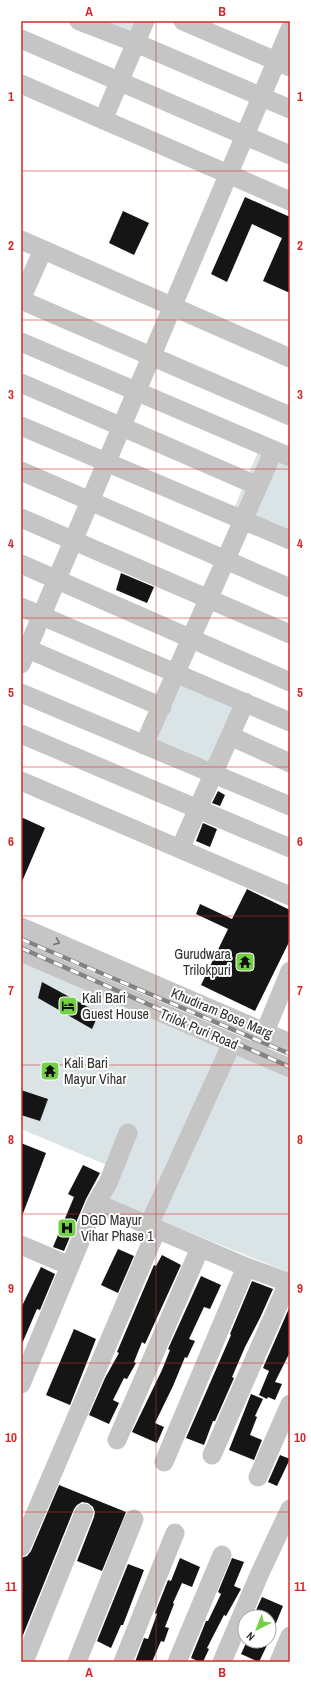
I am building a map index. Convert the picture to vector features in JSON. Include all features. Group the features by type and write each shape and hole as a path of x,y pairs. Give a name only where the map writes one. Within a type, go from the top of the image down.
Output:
{"street":[{"path":"79,21 136,43 290,109"},
{"path":"103,120 145,21"},
{"path":"183,21 283,64"},
{"path":"283,21 290,24"},
{"path":"162,707 23,653 42,616 74,541 89,501 122,427 244,135 261,97 283,64 290,29"},
{"path":"21,39 290,155"},
{"path":"21,84 290,201"},
{"path":"21,240 172,308 290,358"},
{"path":"43,250 21,299 290,416"},
{"path":"21,342 282,454 258,486 144,745"},
{"path":"21,383 258,486"},
{"path":"21,426 290,540"},
{"path":"21,471 290,588"},
{"path":"21,518 290,634"},
{"path":"21,564 191,640 290,682"},
{"path":"21,607 177,672 290,722"},
{"path":"21,693 290,806"},
{"path":"180,849 245,702"},
{"path":"21,734 290,848"},
{"path":"230,736 290,763"},
{"path":"21,781 290,896"},
{"name":"Khudiram Bose Marg","path":"21,926 290,1043"},
{"name":"Trilok Puri Road","path":"21,952 290,1068"},
{"path":"257,1054 264,1032 290,971"},
{"path":"21,1546 153,1227 232,1043"},
{"path":"21,1384 96,1203 108,1183 128,1133"},
{"path":"96,1203 200,1248 289,1283 212,1455"},
{"path":"21,1245 70,1266"},
{"path":"117,1440 200,1248"},
{"path":"164,1462 246,1267"},
{"path":"258,1477 290,1404"},
{"path":"222,1662 260,1573 290,1509"},
{"path":"24,1662 84,1513"},
{"path":"77,1662 134,1519"},
{"path":"123,1662 175,1533"},
{"path":"177,1662 222,1555"},
{"path":"279,1662 290,1636"}],"shaded area":[{"path":"91,21 139,21 132,38"},
{"path":"260,447 290,460 290,538 232,513"},
{"path":"167,670 241,703 213,768 139,737"},
{"path":"21,954 290,1071 290,1273 102,1197 114,1168 21,1129"}],"building":[{"path":"245,197 290,217 290,293 263,281 282,238 252,224 227,282 211,274"},
{"path":"123,211 149,223 134,255 109,243"},
{"path":"121,573 154,587 147,603 116,590"},
{"path":"218,791 225,795 220,806 212,803"},
{"path":"21,817 45,828 21,884"},
{"path":"203,823 217,829 210,847 196,841"},
{"name":"Gurudwara Trilokpuri","path":"247,889 290,910 290,940 255,1011 201,985 228,929 196,914 200,904 232,919"},
{"name":"Kali Bari Guest House","path":"42,982 99,1013 92,1029 38,998"},
{"path":"21,1090 48,1099 40,1121 21,1115"},
{"path":"21,1143 46,1153 22,1216 21,1215"},
{"path":"83,1165 100,1173 86,1199 64,1251 53,1247 74,1197 68,1194"},
{"path":"118,1249 134,1256 118,1293 101,1285"},
{"path":"162,1255 181,1265 145,1344 142,1342 134,1362 136,1363 127,1379 124,1378 113,1400 119,1403 109,1424 89,1415 105,1378 119,1353 117,1352 154,1265 156,1266"},
{"path":"41,1267 55,1274 40,1310 37,1309 21,1346 21,1308"},
{"path":"201,1276 221,1285 210,1309 204,1307 189,1339 195,1341 187,1358 185,1357 155,1423 164,1427 157,1443 132,1432 162,1370 170,1350 168,1349"},
{"path":"252,1281 273,1289 245,1347 232,1377 234,1378 215,1421 213,1421 204,1445 186,1438 231,1335 230,1334"},
{"path":"290,1306 290,1352 275,1382 282,1384 275,1400 268,1397 267,1399 259,1395 269,1371 263,1368"},
{"path":"74,1329 96,1339 70,1405 46,1395"},
{"path":"251,1394 263,1399 255,1416 257,1417 250,1435 262,1440 254,1460 229,1450"},
{"path":"280,1455 290,1459 277,1486 268,1482"},
{"path":"59,1485 126,1512 102,1571 77,1561 95,1512 93,1507 88,1503 82,1502 77,1505 74,1509 21,1640 21,1558 27,1556 31,1551"},
{"path":"180,1558 200,1567 192,1587 182,1583 165,1627 169,1628 164,1642 161,1641 152,1662 135,1662 144,1638 148,1639 157,1614 155,1613 168,1580 171,1581"},
{"path":"232,1558 244,1562 234,1586 241,1589 226,1616 224,1615 207,1648 209,1649 203,1662 200,1662 191,1658 206,1621 208,1621 221,1594 218,1592"},
{"path":"128,1564 144,1570 123,1625 121,1625 111,1648 97,1641"},
{"path":"262,1597 283,1606 277,1621 277,1609 257,1609"},
{"path":"243,1649 265,1649 259,1662 241,1654"}],"railway":[{"path":"21,939 290,1054"},
{"path":"21,948 290,1067"}],"place":[{"name":"Gurudwara Trilokpuri","path":"245,962"},
{"name":"Kali Bari Guest House","path":"68,1006"},
{"name":"Kali Bari Mayur Vihar","path":"50,1071"},
{"name":"DGD Mayur Vihar Phase 1","path":"67,1228"}]}
